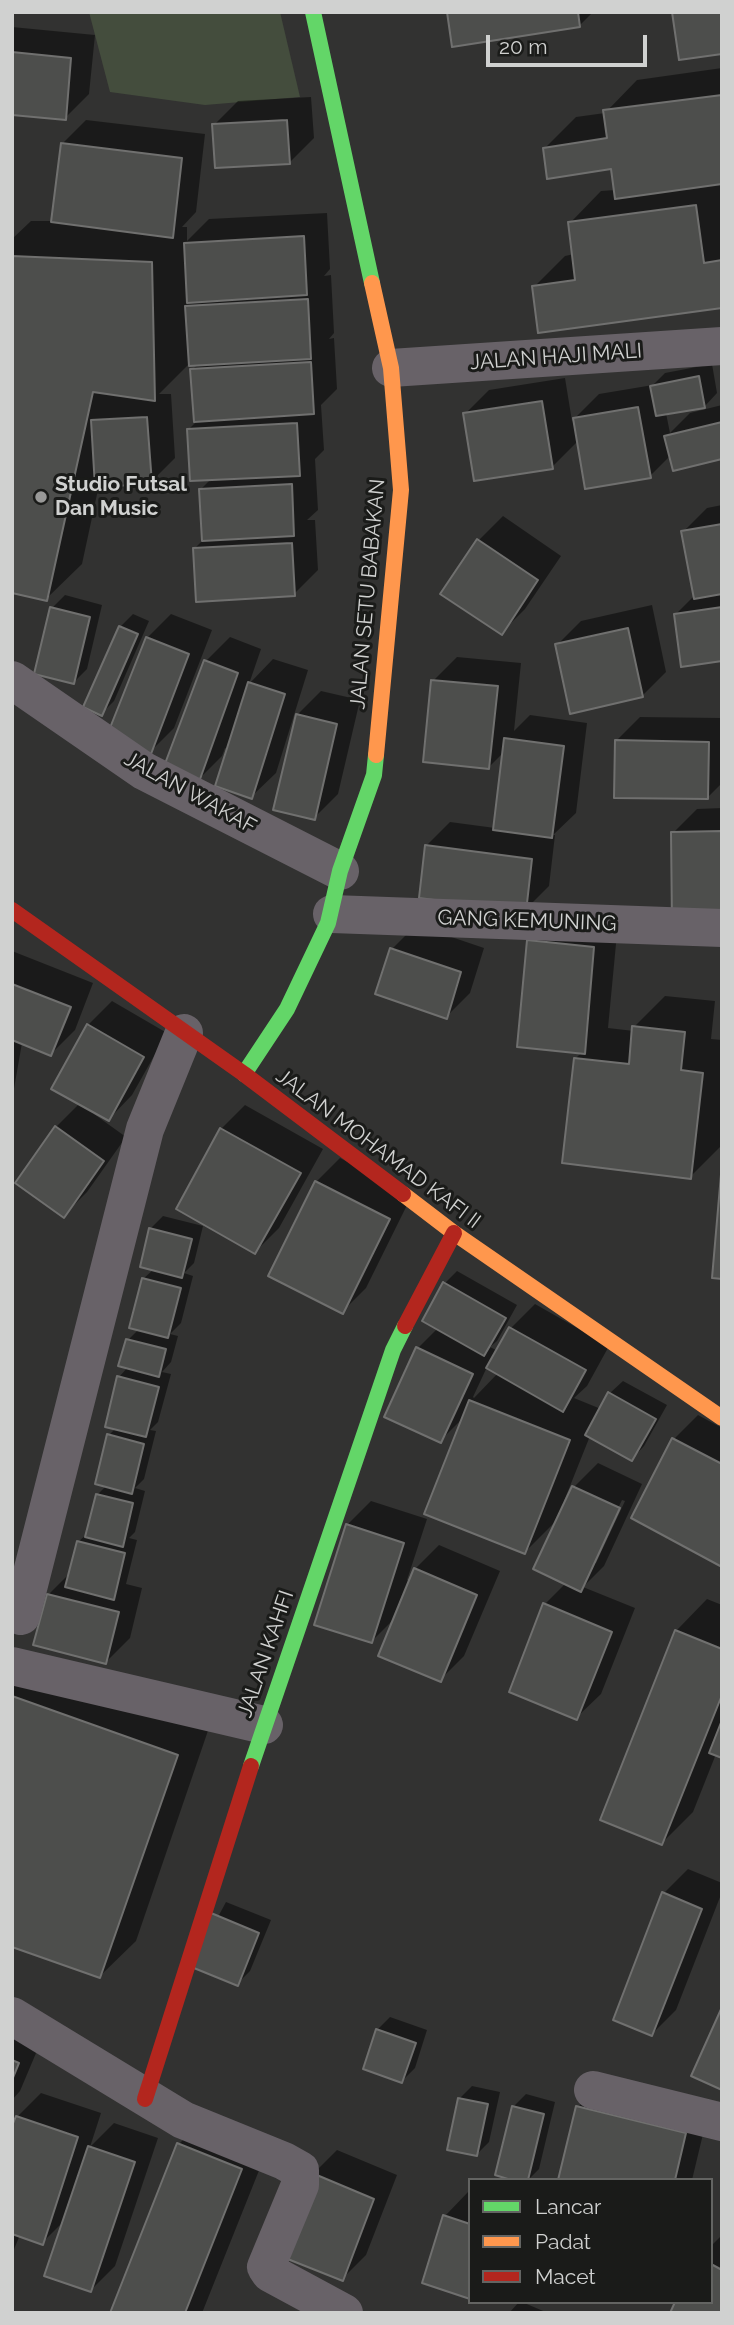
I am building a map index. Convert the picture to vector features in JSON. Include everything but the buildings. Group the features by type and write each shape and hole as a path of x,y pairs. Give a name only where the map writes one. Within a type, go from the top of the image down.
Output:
{"street":[{"name":"JALAN SETU BABAKAN","path":"244,1074 287,1009 330,918 340,872 374,775 401,490 391,368 313,12"},
{"name":"JALAN HAJI MALI","path":"391,368 722,346"},
{"name":"JALAN WAKAF","path":"12,681 144,771 340,872"},
{"name":"JALAN MOHAMAD KAFI II","path":"12,910 244,1074 454,1233 722,1418"},
{"name":"GANG KEMUNING","path":"330,918 722,928"},
{"path":"22,1616 145,1129 184,1033"},
{"name":"JALAN KAHFI","path":"145,2099 264,1725 393,1350 454,1233"},
{"path":"12,1666 264,1725"},
{"path":"12,2016 183,2120 300,2170 300,2185 266,2267 270,2273 344,2313"},
{"path":"593,2090 722,2122"}],"green space":[{"path":"89,12 280,12 300,97 205,105 110,92"}],"traffic: fast":[{"path":"313,12 372,283"},
{"path":"244,1074 287,1009 328,923 340,871 374,775 376,755"},
{"path":"251,1766 393,1350 405,1326"}],"traffic: slow":[{"path":"372,283 391,368 401,490 376,755"},
{"path":"403,1194 454,1233 722,1418"}],"traffic: jam":[{"path":"12,910 244,1074 403,1194"},
{"path":"405,1326 454,1233"},
{"path":"145,2099 251,1766"}],"place":[{"name":"Studio Futsal Dan Music","path":"41,497"}]}
